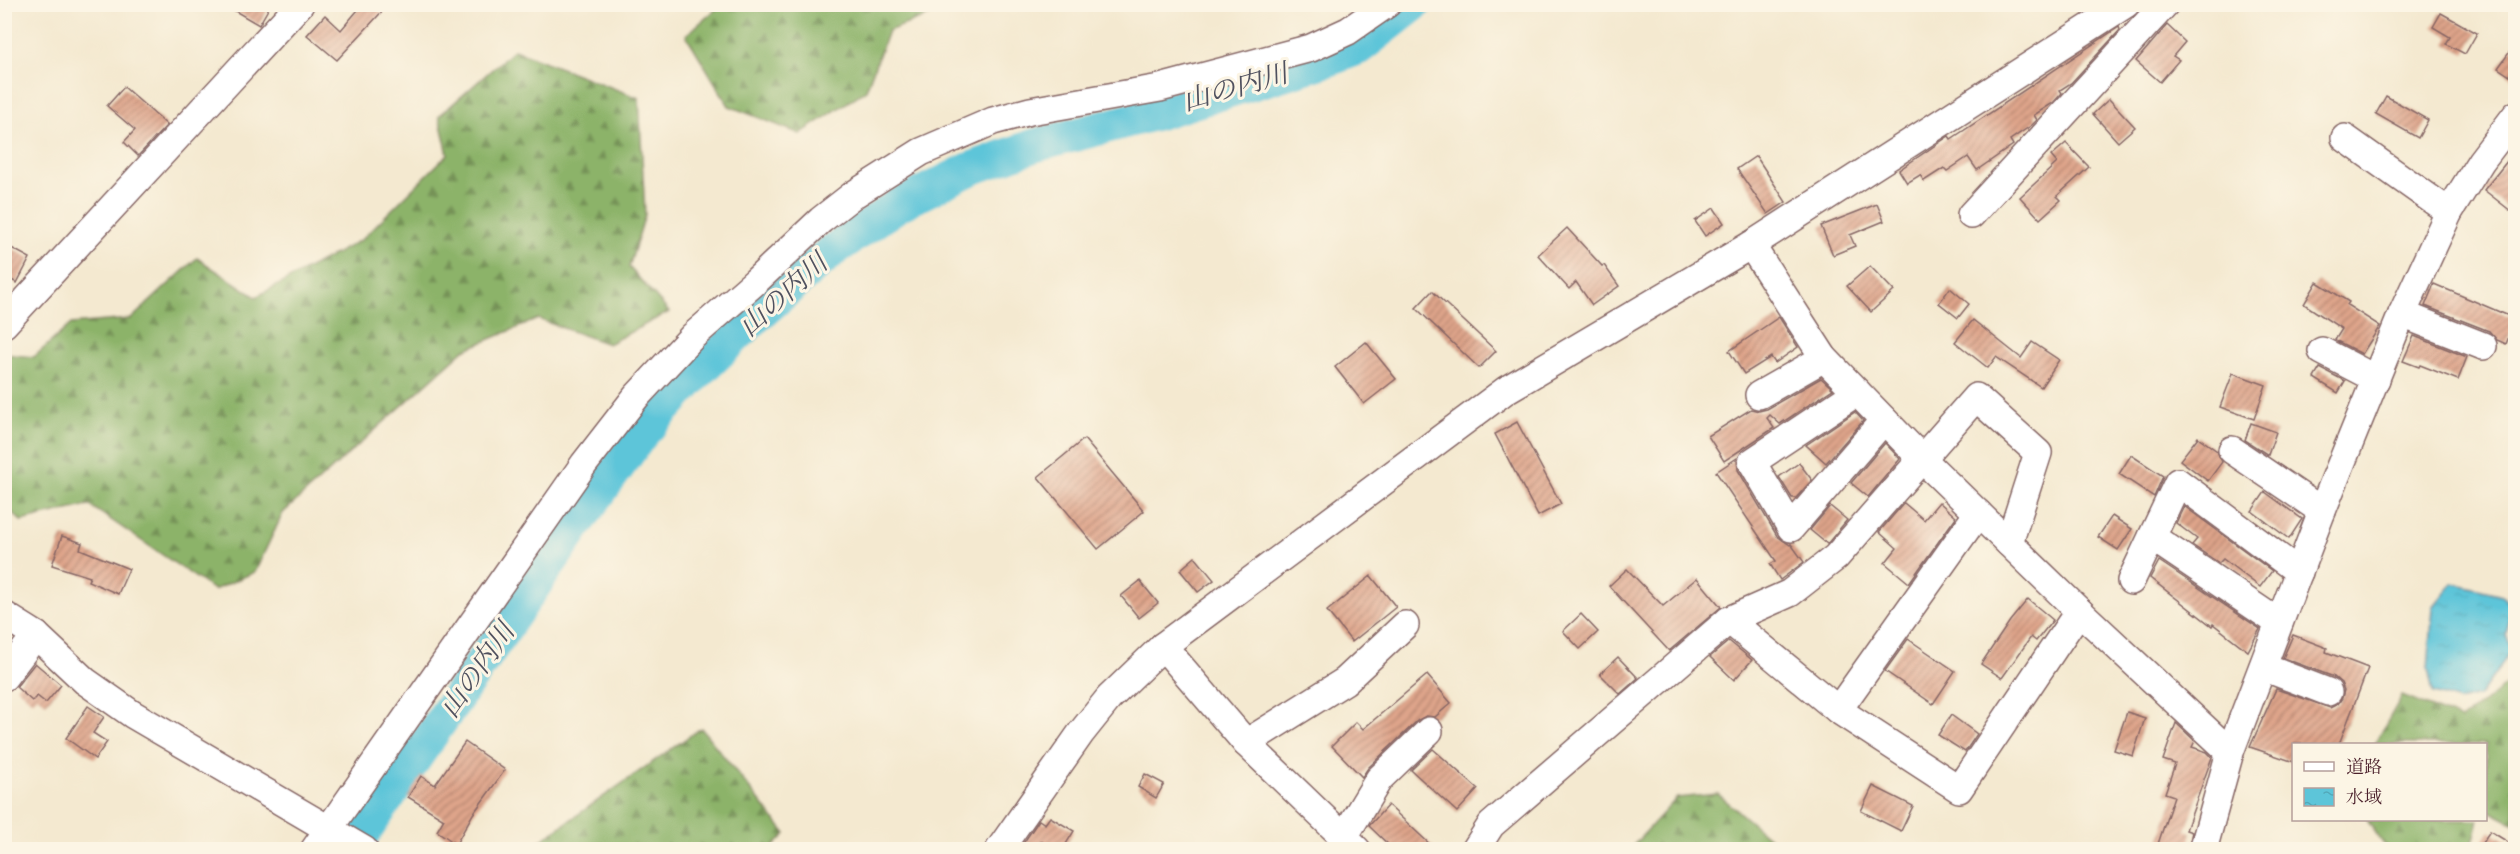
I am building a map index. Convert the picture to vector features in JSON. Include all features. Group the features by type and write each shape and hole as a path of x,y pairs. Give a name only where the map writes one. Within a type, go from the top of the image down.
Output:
{"street":[{"path":"4,324 300,4"},
{"path":"322,840 584,464 636,397 693,336 756,282 821,220 853,195 921,152 993,121 1030,111 1161,88 1311,48 1348,31 1386,4"},
{"path":"999,849 1081,733 1109,698 1163,646 1506,390 1751,245 2126,4"},
{"path":"1971,215 2165,4"},
{"path":"2203,849 2230,752 2322,511 2402,314 2449,212 2481,160 2516,115"},
{"path":"2344,138 2449,212"},
{"path":"1751,245 1824,358 1921,458 2079,611 2230,752"},
{"path":"2402,314 2483,346"},
{"path":"2322,351 2376,379"},
{"path":"1759,395 1824,358"},
{"path":"1857,392 1752,462 1791,528 1884,420"},
{"path":"1475,849 1491,825 1729,620 1790,593 1836,557 1976,397 2038,453 2009,543"},
{"path":"2232,450 2322,511"},
{"path":"2131,581 2178,482 2299,572"},
{"path":"1838,710 1978,513"},
{"path":"2152,537 2280,623"},
{"path":"1729,620 1838,710 1959,789 2079,611"},
{"path":"4,615 36,635 85,681 322,840 364,849"},
{"path":"1246,743 1345,681 1405,625"},
{"path":"4,677 36,635"},
{"path":"1163,646 1246,743 1351,843 1379,780 1429,731"},
{"path":"2263,668 2328,692"}],"green space":[{"path":"721,5 957,5 888,31 866,90 800,134 729,106 686,35"},
{"path":"514,50 639,98 645,215 629,267 669,312 608,344 538,319 464,350 283,513 255,572 214,590 89,505 21,521 5,506 5,354 34,357 71,324 131,319 197,258 256,297 361,240 448,154 439,116"},
{"path":"2515,678 2515,824 2487,810 2487,743 2376,743 2402,696 2461,720"},
{"path":"701,728 786,834 771,849 529,849"},
{"path":"1718,794 1782,849 1630,849 1677,798"},
{"path":"2368,821 2479,821 2471,850 2387,849"}],"water":[{"path":"2453,583 2502,595 2512,609 2506,634 2512,650 2479,696 2459,701 2433,693 2428,669 2433,608"}],"building":[{"path":"223,4 271,4 259,25"},
{"path":"363,4 389,4 337,60 307,35 325,15 341,30"},
{"path":"2441,13 2477,33 2465,54 2446,44 2450,37 2433,27"},
{"path":"2167,25 2185,42 2173,56 2179,60 2160,82 2136,61"},
{"path":"2119,27 2120,30 2071,83 2060,90 2062,93 2053,103 2034,115 2037,120 2010,140 2013,145 1977,170 1968,157 1947,171 1944,168 1924,181 1920,175 1907,183 1899,170 1949,136 1951,139"},
{"path":"2516,43 2516,80 2498,68"},
{"path":"124,87 167,125 138,156 124,142 135,130 107,106"},
{"path":"2386,96 2428,120 2418,138 2376,114"},
{"path":"2109,99 2135,127 2118,142 2093,114"},
{"path":"2066,143 2089,167 2057,196 2061,200 2040,219 2020,197 2057,163 2051,156"},
{"path":"2516,150 2516,215 2484,190"},
{"path":"1756,156 1786,202 1768,214 1737,169"},
{"path":"1877,204 1884,221 1850,235 1855,246 1833,255 1821,226"},
{"path":"1714,208 1724,223 1705,236 1695,221"},
{"path":"1567,228 1602,266 1604,265 1619,286 1592,305 1576,282 1569,289 1538,255"},
{"path":"4,244 30,258 17,283 4,276"},
{"path":"1870,266 1894,291 1871,312 1847,286"},
{"path":"2317,282 2349,302 2347,305 2380,326 2362,354 2335,340 2342,329 2304,304"},
{"path":"2434,284 2516,319 2506,344 2497,340 2489,331 2425,306"},
{"path":"1950,288 1969,304 1958,318 1939,303"},
{"path":"1432,291 1496,351 1479,368 1416,308"},
{"path":"1779,317 1798,347 1775,363 1771,357 1744,374 1729,351"},
{"path":"1973,320 2021,358 2032,342 2059,360 2041,387 1996,357 1988,368 1955,342"},
{"path":"2414,336 2467,357 2458,380 2403,361"},
{"path":"1366,342 1396,379 1364,404 1335,367"},
{"path":"2320,368 2345,381 2338,393 2314,378"},
{"path":"2233,373 2266,385 2254,419 2220,407"},
{"path":"1821,378 1833,389 1780,424 1770,415 1767,418 1774,428 1724,461 1708,436 1751,409 1759,411 1767,409"},
{"path":"1855,412 1863,421 1826,463 1806,445"},
{"path":"1517,422 1561,504 1538,516 1495,434"},
{"path":"2251,423 2276,432 2268,455 2245,440"},
{"path":"2198,437 2217,451 2222,462 2208,481 2180,460"},
{"path":"1084,439 1144,511 1098,549 1038,477"},
{"path":"1885,443 1900,459 1868,497 1851,483"},
{"path":"2131,455 2163,476 2154,497 2119,474"},
{"path":"1737,458 1738,470 1777,536 1791,544 1804,562 1780,580 1770,564 1776,561 1716,472"},
{"path":"1799,463 1812,480 1796,498 1792,498 1779,477"},
{"path":"2265,492 2302,519 2289,539 2252,511"},
{"path":"1939,502 1956,517 1909,583 1885,563 1897,548 1879,532 1904,503 1924,520"},
{"path":"1830,506 1847,520 1827,544 1810,530"},
{"path":"2184,506 2272,571 2260,587 2223,559 2219,563 2192,545 2197,539 2176,523"},
{"path":"2112,516 2132,529 2118,550 2098,537"},
{"path":"62,536 82,543 80,549 129,569 118,594 88,581 90,577 52,565"},
{"path":"1195,557 1214,580 1198,592 1180,570"},
{"path":"2159,561 2260,629 2248,651 2150,578"},
{"path":"1627,569 1663,606 1697,578 1721,607 1669,651 1609,586"},
{"path":"1371,576 1396,607 1352,642 1327,611"},
{"path":"1140,581 1158,603 1139,618 1121,596"},
{"path":"2028,599 2053,620 2036,641 2031,637 2002,678 1981,664"},
{"path":"1581,614 1598,632 1580,649 1563,631"},
{"path":"2293,635 2327,648 2326,652 2368,668 2339,743 2292,743 2292,761 2250,747 2276,689 2330,708 2338,704 2344,690 2341,683 2334,677 2283,658"},
{"path":"1908,639 1955,671 1933,704 1885,671"},
{"path":"1729,641 1752,660 1734,680 1710,657"},
{"path":"1618,657 1638,678 1620,694 1600,674"},
{"path":"35,663 61,685 46,703 37,696 32,701 16,687"},
{"path":"1427,675 1451,703 1435,717 1426,716 1418,720 1368,768 1362,777 1332,746 1356,722 1363,729"},
{"path":"88,706 104,717 93,733 107,742 95,759 66,738"},
{"path":"2127,712 2145,718 2133,756 2114,750"},
{"path":"1951,715 1977,734 1965,752 1938,735"},
{"path":"2176,723 2195,741 2192,747 2207,752 2212,757 2186,830 2192,832 2188,849 2157,847 2174,796 2165,793 2175,764 2163,760"},
{"path":"465,742 505,770 473,814 456,844 437,831 444,819 408,797 421,776 435,785"},
{"path":"1433,749 1478,789 1457,812 1411,770"},
{"path":"1145,774 1164,784 1156,798 1138,787"},
{"path":"1873,786 1913,806 1901,831 1861,811"},
{"path":"1388,805 1435,849 1393,849 1369,826"},
{"path":"1050,817 1074,831 1063,849 1055,849 1041,841 1036,849 1022,845 1039,820 1045,824"},
{"path":"2490,831 2516,847 2516,849 2478,849"}],"waterway":[{"name":"山の内川","path":"352,850 641,435 693,378 755,318 832,251 898,205 970,169 1033,146 1158,113 1331,59 1359,48 1415,4"}]}
